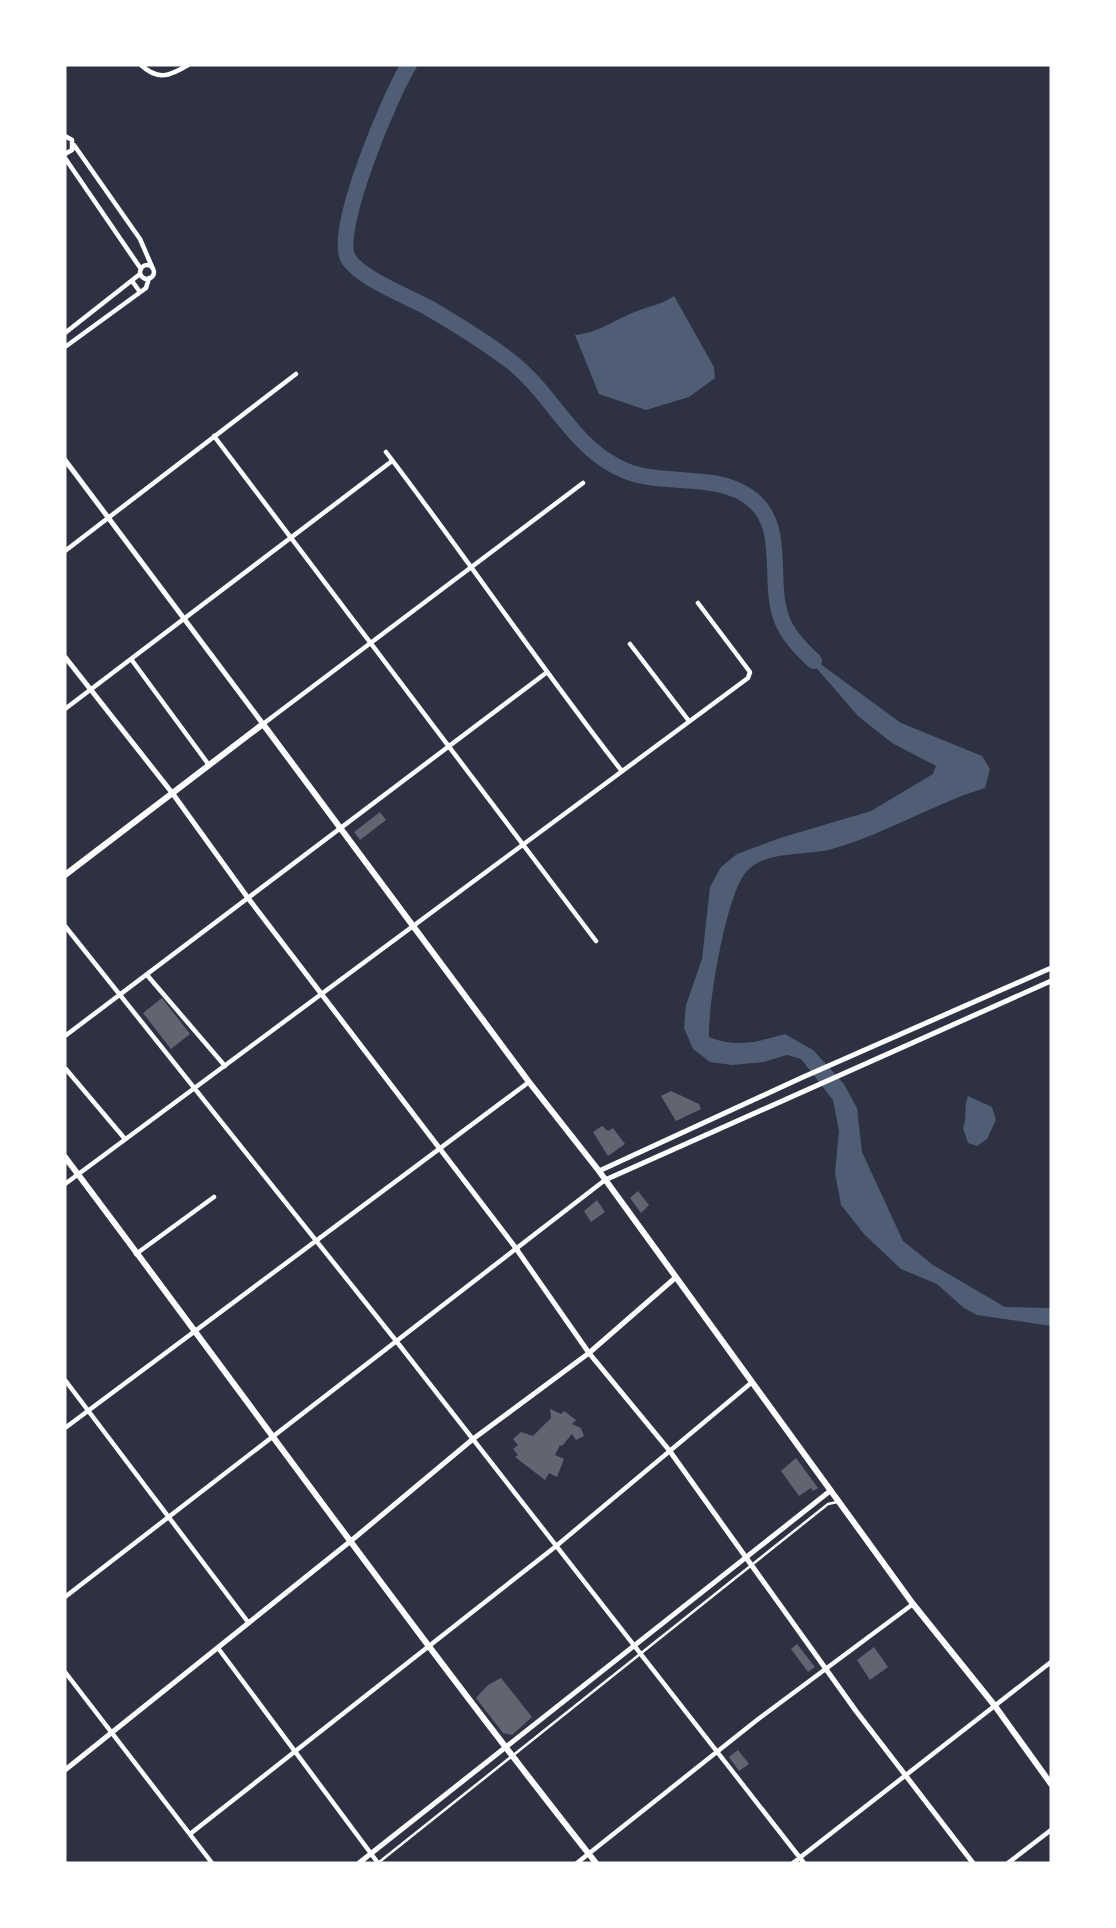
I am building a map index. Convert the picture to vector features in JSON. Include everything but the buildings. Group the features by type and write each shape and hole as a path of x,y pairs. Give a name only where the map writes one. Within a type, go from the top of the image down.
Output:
{"main road":[{"path":"65,460 529,1082 599,1171 913,1604 995,1706 1051,1784"},
{"path":"65,657 173,794 248,898 515,1247 589,1353 669,1450 826,1668 973,1863"},
{"path":"65,875 263,724"},
{"path":"599,1171 801,1077 1051,968"},
{"path":"605,1180 803,1089 1051,981"},
{"path":"65,1157 428,1647 596,1863"},
{"path":"65,1770 352,1541 473,1439 589,1353 675,1278"},
{"path":"359,1863 635,1646 749,1562 830,1491"}],"street":[{"path":"141,65 158,77 170,76 188,65"},
{"path":"65,347 146,288 153,269 140,239 66,134"},
{"path":"74,145 65,156 141,272 149,278"},
{"path":"65,333 132,281 148,265 153,269"},
{"path":"132,281 140,292"},
{"path":"75,326 81,335"},
{"path":"65,551 296,374"},
{"path":"214,436 596,942"},
{"path":"386,453 472,566 545,673 621,770"},
{"path":"65,709 392,461"},
{"path":"263,724 583,483"},
{"path":"65,1184 748,678 750,672 698,603"},
{"path":"630,644 689,721"},
{"path":"131,659 210,765"},
{"path":"65,1036 545,673"},
{"path":"65,926 117,996 196,1087 802,1861"},
{"path":"146,975 226,1066"},
{"path":"65,1068 125,1139"},
{"path":"65,1428 438,1147 529,1082"},
{"path":"65,1597 275,1438 515,1247 605,1180"},
{"path":"136,1254 214,1197"},
{"path":"65,1380 248,1622"},
{"path":"190,1834 555,1548 751,1383"},
{"path":"218,1648 378,1863 749,1562 828,1504 838,1501"},
{"path":"577,1863 826,1668 913,1604"},
{"path":"793,1863 802,1861 905,1775 1051,1662"},
{"path":"65,1672 212,1863"},
{"path":"1008,1863 1051,1830"}],"water":[{"path":"674,296 714,367 715,378 689,397 646,410 599,394 575,335 601,328"},
{"path":"800,649 901,723 982,756 990,769 985,788 852,843 822,851 764,860 746,872 739,884 725,926 715,977 709,1037 738,1043 785,1034 813,1050 844,1084 857,1108 862,1152 903,1241 933,1265 1005,1307 1051,1308 1051,1326 977,1315 964,1308 937,1284 901,1269 864,1234 841,1205 835,1173 839,1131 833,1100 801,1059 787,1055 764,1062 732,1065 710,1062 693,1049 684,1028 686,1005 702,959 710,887 721,867 737,854 871,811 933,774 936,766 892,743 858,716"},
{"path":"968,1096 992,1107 996,1120 987,1139 977,1146 968,1143 963,1128"}],"waterway":[{"path":"409,65 378,131 356,192 346,243 348,258 373,280 429,308 509,360 538,388 577,435 608,462 642,476 724,485 753,500 770,525 782,620 792,637 814,661"}]}
